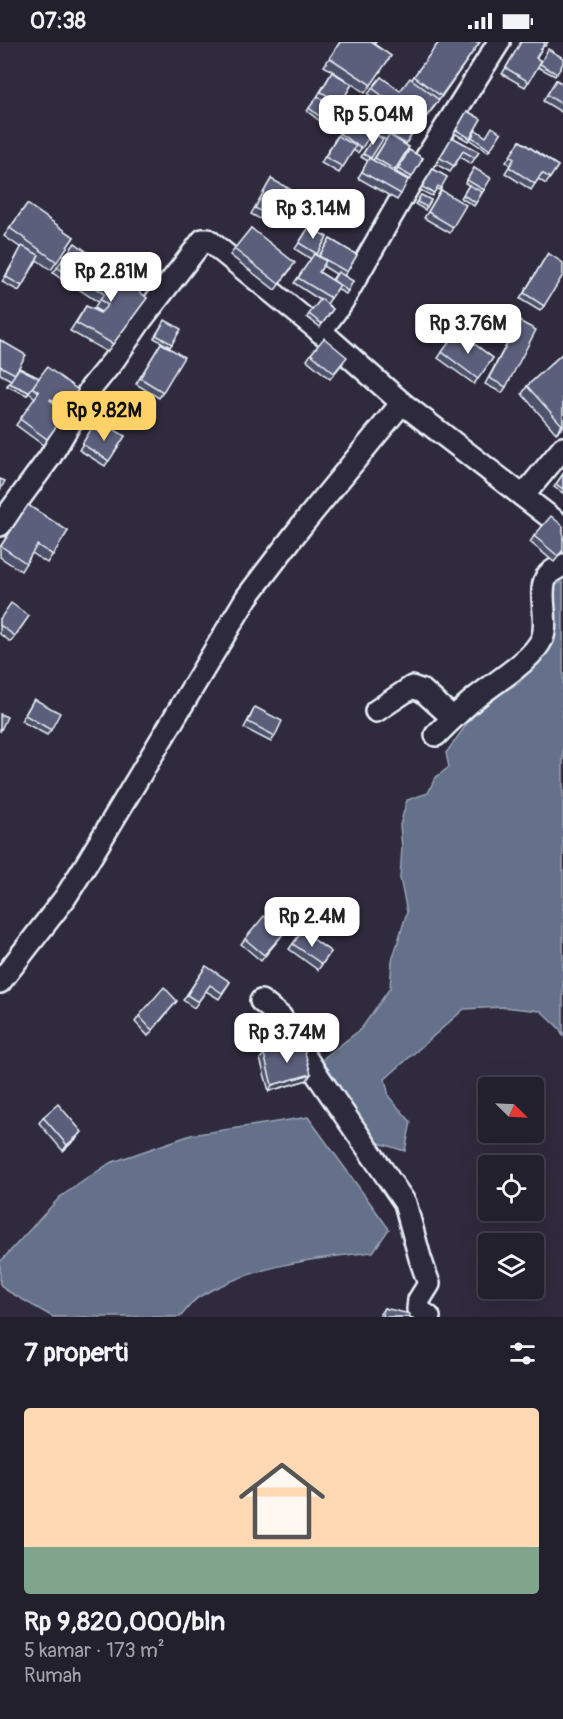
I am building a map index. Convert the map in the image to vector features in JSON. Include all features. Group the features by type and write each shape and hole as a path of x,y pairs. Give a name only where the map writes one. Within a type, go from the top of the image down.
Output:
{"street":[{"path":"320,332 342,302 408,187 499,42"},
{"path":"0,525 50,458 91,387 113,361 167,285 203,240 208,240 402,403 563,528"},
{"path":"0,982 65,898 247,597 402,403"},
{"path":"523,496 563,448"},
{"path":"436,735 473,700 538,646 546,619 543,587 548,574 562,565"},
{"path":"376,711 412,687 423,691 453,718"},
{"path":"261,1001 281,1017 405,1203 429,1284 419,1300 418,1309 429,1317"}],"water":[{"path":"563,582 563,1036 560,1029 541,1011 503,1007 464,1009 385,1079 389,1097 411,1122 405,1151 373,1141 318,1068 325,1057 361,1029 390,988 392,961 407,912 400,878 402,848 400,825 407,800 428,793 435,778 449,767 446,753 474,714 497,693 518,684 541,658 548,587"},
{"path":"308,1117 389,1229 373,1252 283,1265 240,1278 199,1297 180,1317 53,1317 4,1289 0,1284 0,1262 60,1197 110,1163 191,1135"}],"building":[{"path":"340,42 371,42 391,56 371,85 330,58"},
{"path":"439,42 480,42 441,96 414,76"},
{"path":"521,42 545,42 536,58 541,61 529,82 506,68"},
{"path":"548,49 563,58 557,74 540,64"},
{"path":"332,72 352,84 341,103 321,92"},
{"path":"381,77 400,91 410,78 439,100 421,123 372,88"},
{"path":"556,80 563,84 563,105 547,95"},
{"path":"318,96 336,110 327,122 309,108"},
{"path":"380,106 416,127 406,144 371,123"},
{"path":"467,111 481,119 470,138 456,130"},
{"path":"352,115 374,129 362,148 340,134"},
{"path":"492,127 501,133 490,150 472,137 476,130 486,137"},
{"path":"375,134 383,139 371,158 363,154"},
{"path":"389,135 409,147 395,170 375,158"},
{"path":"338,136 356,146 343,167 325,157"},
{"path":"452,137 479,152 475,158 463,151 454,166 440,158"},
{"path":"520,141 558,166 550,178 542,173 535,184 509,167 514,159 510,156"},
{"path":"409,150 423,158 412,177 398,169"},
{"path":"369,158 408,180 401,194 362,172"},
{"path":"474,168 491,178 484,190 467,180"},
{"path":"433,169 447,177 441,188 438,186 434,193 422,187"},
{"path":"271,179 290,189 273,218 255,208"},
{"path":"469,185 482,192 476,203 463,195"},
{"path":"441,190 466,205 453,227 428,212"},
{"path":"421,195 431,200 427,207 417,202"},
{"path":"27,204 74,237 57,262 10,228"},
{"path":"309,227 327,237 317,254 299,243"},
{"path":"251,228 295,263 279,284 234,249"},
{"path":"330,239 357,255 347,272 319,256"},
{"path":"75,243 95,258 77,282 57,267"},
{"path":"22,246 39,255 22,286 6,277"},
{"path":"548,253 563,263 563,275 544,306 524,293"},
{"path":"314,254 326,261 319,272 340,285 331,298 298,278"},
{"path":"99,259 147,298 113,344 76,323 86,306 100,313 108,305 100,300 104,294 83,280"},
{"path":"338,272 353,281 348,291 333,280"},
{"path":"321,299 333,309 322,324 309,314"},
{"path":"165,320 181,329 172,344 156,335"},
{"path":"519,321 536,330 506,387 489,378"},
{"path":"457,331 493,358 478,379 442,352"},
{"path":"324,338 347,357 334,373 311,354"},
{"path":"0,340 26,355 15,374 0,366"},
{"path":"161,343 184,357 163,392 140,378"},
{"path":"563,353 563,424 562,425 527,386"},
{"path":"47,367 78,390 65,409 50,400 66,413 47,439 20,419 39,392 32,387"},
{"path":"19,368 39,378 29,392 9,383"},
{"path":"105,424 125,436 109,461 82,444 92,428 100,432"},
{"path":"563,474 563,489 556,484"},
{"path":"0,479 5,481 0,490"},
{"path":"28,505 68,531 53,555 37,545 26,563 1,546"},
{"path":"551,516 563,526 563,550 558,556 534,536"},
{"path":"11,603 29,616 15,636 0,625 0,619"},
{"path":"34,699 60,713 51,730 25,715"},
{"path":"255,707 282,721 275,736 248,722"},
{"path":"0,714 7,717 0,732"},
{"path":"264,916 284,933 264,955 245,939"},
{"path":"302,931 331,952 322,964 293,944"},
{"path":"206,966 230,982 222,993 210,985 198,1002 187,995"},
{"path":"164,987 177,1001 152,1030 139,1016"},
{"path":"302,1042 311,1074 272,1085 264,1054"},
{"path":"58,1104 82,1132 67,1145 43,1117"},
{"path":"384,1308 410,1314 409,1317 383,1317"}]}
